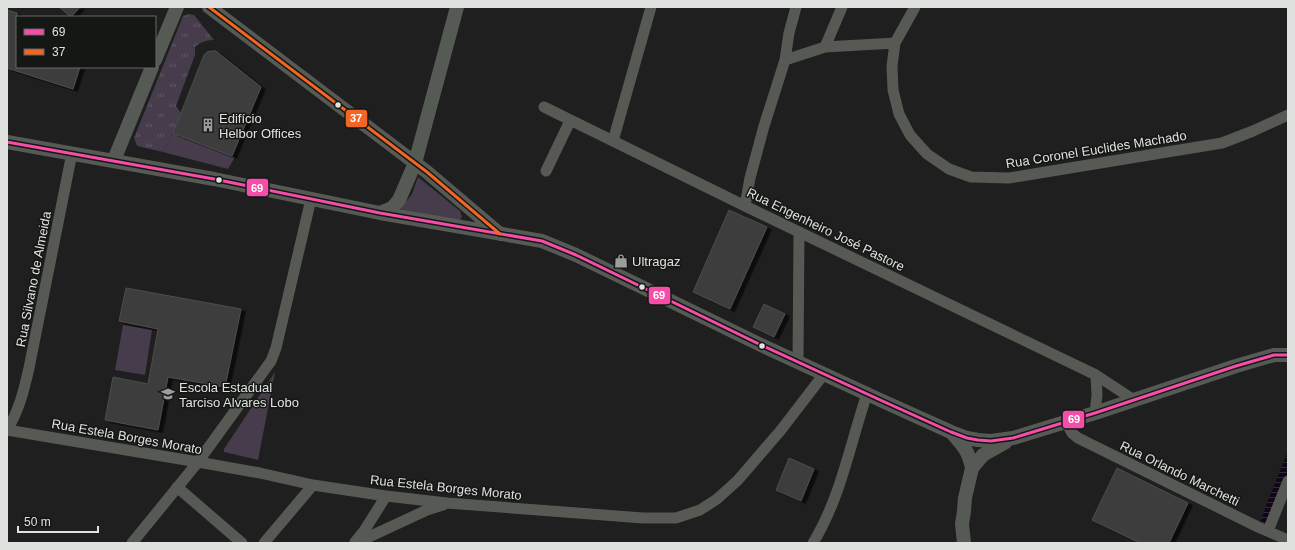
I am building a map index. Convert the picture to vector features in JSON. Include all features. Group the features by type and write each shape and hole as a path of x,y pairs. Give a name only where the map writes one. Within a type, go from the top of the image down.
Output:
{"main road":[{"path":"156,58 177,7"},
{"path":"209,7 415,163 500,234"},
{"path":"380,213 392,208 399,200 415,163 458,7"},
{"path":"114,160 152,68"},
{"path":"7,142 114,160 380,213 542,241 576,255 665,299 867,394 952,432 967,438 978,440 991,441 1013,438 1095,413 1236,366 1274,355 1288,356"},
{"path":"952,432 966,449 972,468"},
{"path":"964,543 963,518 965,498 972,468 982,455 1013,438"}],"street":[{"path":"613,141 651,7"},
{"path":"745,206 750,178 764,126 785,60 789,33 796,7"},
{"path":"825,47 842,7"},
{"name":"Rua Coronel Euclides Machado","path":"915,7 895,43 892,66 893,90 899,114 910,135 927,154 949,169 971,177 1009,178 1222,143 1288,115"},
{"path":"785,60 825,47 895,43"},
{"name":"Rua Engenheiro José Pastore","path":"544,108 1096,375 1134,400"},
{"path":"546,171 570,121"},
{"name":"Rua Silvano de Almeida","path":"7,430 23,396 72,153"},
{"path":"132,543 198,462 271,362 276,348 311,199"},
{"path":"798,362 799,232"},
{"name":"Rua Estela Borges Morato","path":"7,430 198,462 386,496 447,504 643,518 676,518 700,510 717,499 746,472 781,430 824,374"},
{"path":"1095,413 1097,395 1096,375"},
{"path":"813,543 828,514 844,471 867,394"},
{"name":"Rua Orlando Marchetti","path":"1066,422 1072,434 1078,438 1288,540"},
{"path":"1268,531 1288,481"},
{"path":"264,543 313,484"},
{"path":"177,487 242,543"},
{"path":"368,537 386,496"},
{"path":"355,543 427,510 447,504"}],"green space":[{"path":"189,14 194,15 214,40 208,40 195,47 195,55 176,106 181,113 163,152 137,146 134,138 183,16"},
{"path":"173,133 235,157 228,169 163,152"},
{"path":"418,177 460,211 462,217 459,221 400,209 412,194"},
{"path":"123,325 152,330 145,375 115,370"},
{"path":"275,372 258,460 224,452 224,449"}],"shaded area":[{"path":"1288,451 1288,472 1265,529 1259,527 1267,503"}],"building":[{"path":"59,7 80,7 72,16 70,16"},
{"path":"7,10 17,13 16,68 80,68 73,89 7,68"},
{"path":"211,51 216,51 261,87 232,156 173,133 204,55"},
{"path":"729,210 767,227 730,309 693,292"},
{"path":"126,288 241,309 225,387 168,377 158,430 105,420 113,377 148,384 158,329 119,321"},
{"path":"764,304 785,314 774,337 753,327"},
{"path":"789,458 814,469 801,501 776,490"},
{"path":"1117,468 1188,503 1169,543 1140,543 1092,520"}],"transit line":[{"name":"37","path":"209,7 427,172 500,234"},
{"name":"69","path":"7,142 214,179 380,213 542,241 576,255 761,345 878,399 951,432 967,438 978,440 991,441 1013,438 1095,413 1236,366 1274,355 1288,355"}],"place":[{"name":"Edifício Helbor Offices","path":"208,125"},
{"name":"Ultragaz","path":"621,261"},
{"name":"Escola Estadual Tarciso Alvares Lobo","path":"168,394"}]}
